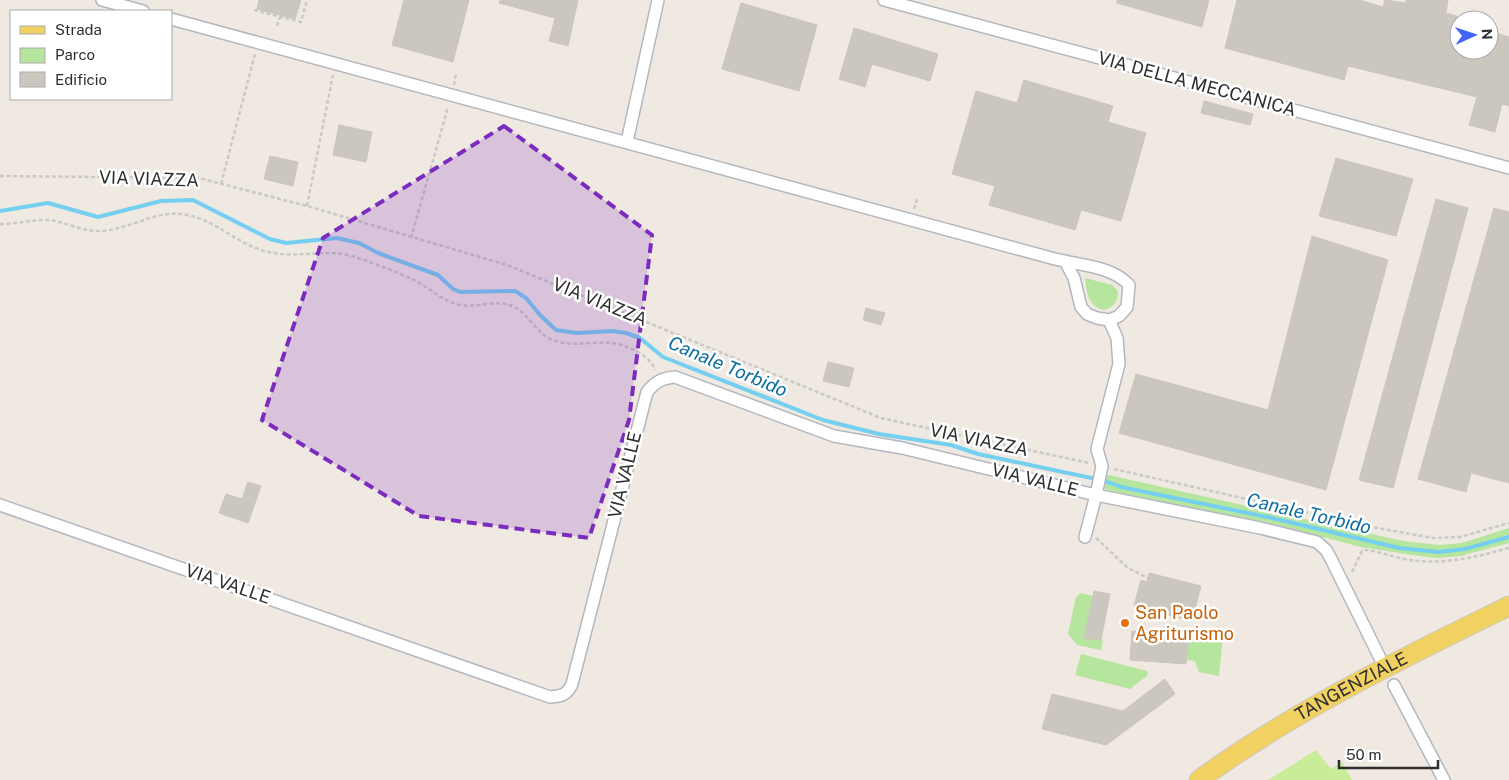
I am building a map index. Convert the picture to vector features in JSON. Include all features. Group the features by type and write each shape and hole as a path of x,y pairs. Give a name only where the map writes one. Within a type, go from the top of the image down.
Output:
{"main road":[{"name":"TANGENZIALE","path":"1200,780 1287,722 1413,653 1509,606"}],"street":[{"path":"102,0 139,10"},
{"path":"627,142 658,0"},
{"name":"VIA DELLA MECCANICA","path":"884,0 1509,168"},
{"path":"172,19 1110,272 1122,277 1129,285 1127,308 1119,316 1109,320 1087,314 1081,307 1074,278 1066,261"},
{"path":"1089,536 1102,466 1097,449 1119,358 1117,338 1109,320"},
{"name":"VIA VALLE","path":"0,505 550,696 562,696 569,691 572,684 647,392 654,384 664,378 675,377 834,436 902,448 1096,495 1260,528 1317,542 1326,550 1380,658"},
{"path":"1394,685 1444,780"}],"path":[{"path":"254,10 301,22 307,0"},
{"path":"277,26 280,17"},
{"path":"221,184 258,42"},
{"path":"307,206 336,63"},
{"path":"411,238 451,95"},
{"name":"VIA VIAZZA","path":"0,176 199,178 307,206 507,265 881,418 1366,526 1433,538 1460,537 1509,523"},
{"path":"0,224 46,220 99,231 112,230 166,214 182,214 211,224 260,249 282,256 344,254 414,280 436,296 459,304 500,303 511,305 520,310 540,332 554,341 583,345 612,342 625,346 654,365 654,384"},
{"path":"1089,536 1128,568 1148,578"},
{"path":"1342,581 1362,551 1365,550 1412,560 1433,562 1460,560 1509,548"}],"highlighted area":[{"path":"504,126 652,235 629,420 589,538 419,516 262,420 323,238"}],"green space":[{"path":"1085,278 1112,285 1118,291 1115,304 1103,310 1094,305 1086,288"},
{"path":"1109,475 1403,541 1440,545 1462,543 1509,528 1509,543 1461,556 1437,558 1361,547 1265,522 1192,510 1107,490 1103,486 1105,476"},
{"path":"1081,593 1093,596 1084,638 1103,640 1101,650 1077,645 1068,634 1076,597"},
{"path":"1189,636 1223,636 1219,676 1199,672 1195,661 1187,660"},
{"path":"1081,654 1147,671 1148,675 1130,689 1075,675"},
{"path":"1316,750 1331,769 1342,762 1352,780 1268,780"}],"building":[{"path":"259,0 301,0 295,19 257,9"},
{"path":"404,0 469,0 453,62 392,45"},
{"path":"500,0 578,0 568,46 549,41 555,18 499,3"},
{"path":"1117,0 1209,0 1202,27 1117,3"},
{"path":"1237,0 1359,0 1383,7 1385,0 1406,3 1406,0 1448,0 1446,13 1449,14 1449,60 1499,60 1499,34 1509,37 1509,106 1502,104 1495,132 1469,125 1477,97 1348,66 1344,80 1225,48"},
{"path":"741,3 817,25 799,91 722,69"},
{"path":"854,28 938,54 930,81 872,64 865,87 839,79"},
{"path":"1024,80 1113,106 1108,122 1146,133 1121,221 1081,210 1075,230 989,205 995,186 952,174 976,91 1017,103"},
{"path":"1204,101 1253,114 1250,125 1201,113"},
{"path":"339,125 372,132 366,162 333,155"},
{"path":"270,156 298,162 293,186 264,179"},
{"path":"1336,158 1413,179 1396,236 1319,216"},
{"path":"1436,199 1468,208 1393,488 1359,480"},
{"path":"1494,208 1509,212 1509,483 1471,473 1466,492 1418,479"},
{"path":"1312,236 1388,260 1326,490 1119,433 1136,374 1268,410"},
{"path":"866,308 885,313 881,325 863,320"},
{"path":"828,362 854,368 849,387 823,381"},
{"path":"248,482 261,486 248,523 219,513 226,494 242,499"},
{"path":"1149,573 1201,586 1192,621 1134,606 1141,580 1147,582"},
{"path":"1094,591 1110,594 1101,640 1084,638"},
{"path":"1132,631 1189,636 1186,664 1130,660"},
{"path":"1165,679 1175,694 1106,745 1042,729 1052,694 1123,711"}],"waterway":[{"name":"Canale Torbido","path":"0,211 48,203 98,217 161,201 193,200 270,239 286,243 337,238 359,243 378,253 438,275 453,289 460,292 515,291 526,298 556,330 577,333 612,331 626,333 640,338 663,357 823,420 879,434 951,445 978,454 1096,479"},
{"name":"Canale Torbido","path":"1105,481 1121,487 1272,518 1399,548 1438,552 1465,549 1509,537"}],"place":[{"name":"San Paolo Agriturismo","path":"1125,623"}]}
